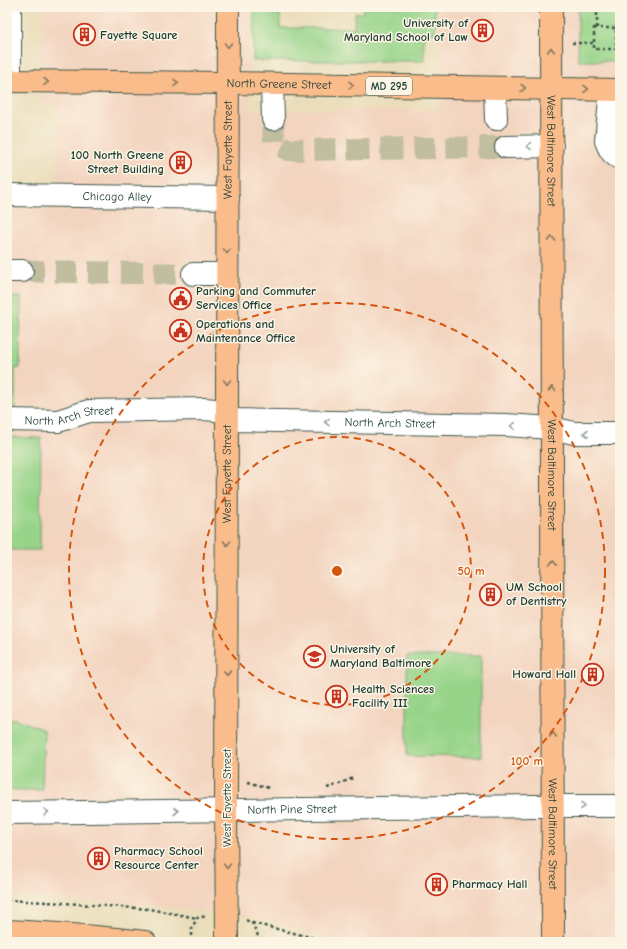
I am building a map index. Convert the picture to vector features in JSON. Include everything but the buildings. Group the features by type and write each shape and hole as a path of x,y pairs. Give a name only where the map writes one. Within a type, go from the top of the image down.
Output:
{"main road":[{"name":"West Fayette Street","path":"227,942 228,7"},
{"name":"West Baltimore Street","path":"551,7 553,942"},
{"name":"North Greene Street","path":"8,81 228,83 551,89"},
{"name":"MD 295","path":"551,89 616,90"},
{"path":"7,931 104,937 145,942"}],"street":[{"path":"8,81 10,7"},
{"path":"272,84 273,119"},
{"path":"495,88 496,119"},
{"path":"616,90 606,141 608,148 615,157 620,158"},
{"path":"506,147 552,146"},
{"name":"Chicago Alley","path":"7,195 228,198"},
{"path":"193,274 227,274"},
{"name":"North Arch Street","path":"7,420 58,421 89,410 204,409 227,416 506,425 552,428 574,433 620,433"},
{"name":"North Pine Street","path":"7,813 613,806"}],"path":[{"path":"597,7 597,28 594,28 594,49 616,49 616,28 597,28"},
{"path":"572,43 594,43"},
{"path":"7,900 65,902 148,909 197,918 208,916"},
{"path":"192,942 192,928 197,918"},
{"path":"245,919 252,923 331,942"},
{"path":"252,923 260,942"}],"shaded area":[{"name":"University of Maryland Baltimore","path":"43,7 249,7 249,110 439,110 439,7 620,7 620,942 343,942 254,917 135,904 7,896 7,197 58,196 58,105 43,104"}],"green space":[{"path":"254,7 280,7 280,28 354,28 355,13 363,13 363,7 435,7 435,33 424,33 424,61 253,61"},
{"path":"578,7 620,7 620,61 578,61"},
{"path":"7,297 21,297 20,368 15,369 15,409 7,409"},
{"path":"7,437 41,438 40,550 7,550"},
{"path":"407,656 481,656 481,757 407,756"},
{"path":"7,719 17,719 44,730 42,790 7,790"}],"tunnel":[{"path":"273,119 274,143 289,150 506,147"},
{"path":"22,271 193,274"}],"place":[{"name":"University of Maryland School of Law","path":"483,30"},
{"name":"Fayette Square","path":"84,35"},
{"name":"100 North Greene Street Building","path":"180,162"},
{"name":"Parking and Commuter Services Office","path":"181,298"},
{"name":"Operations and Maintenance Office","path":"181,331"},
{"name":"UM School of Dentistry","path":"490,594"},
{"name":"University of Maryland Baltimore","path":"314,656"},
{"name":"Howard Hall","path":"592,674"},
{"name":"Health Sciences Facility III","path":"336,696"},
{"name":"Pharmacy School Resource Center","path":"98,858"},
{"name":"Pharmacy Hall","path":"437,884"}]}
